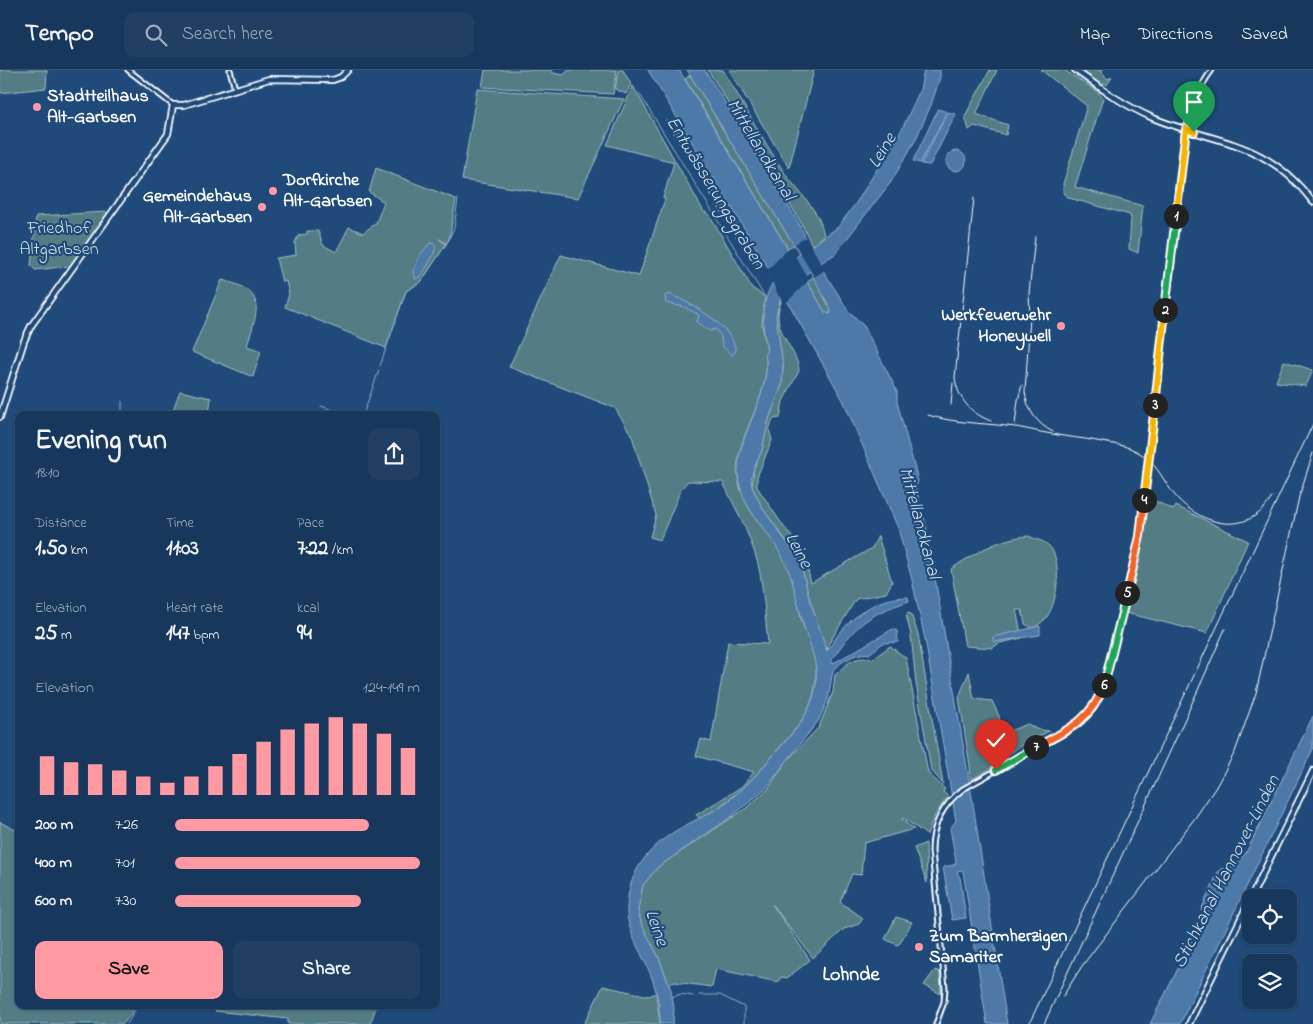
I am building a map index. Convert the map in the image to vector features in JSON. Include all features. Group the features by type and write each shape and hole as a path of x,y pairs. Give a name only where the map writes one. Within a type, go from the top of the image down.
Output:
{"main road":[{"path":"0,417 24,341 31,326 168,134 174,105 184,105 273,79 333,80 341,77 348,70"},
{"path":"1075,70 1130,107 1156,120 1234,144 1259,154 1275,163 1293,179 1313,202"},
{"path":"1189,1024 1313,771"}],"street":[{"path":"128,70 174,105"},
{"path":"230,70 235,89"},
{"path":"936,1024 944,1002 945,988 932,842 939,816 950,800 972,784 1075,726 1086,717 1098,702 1104,686 1140,536 1186,129 1202,84 1212,70"}],"green space":[{"path":"0,70 47,70 46,88 0,93"},
{"path":"485,70 551,70 553,73 563,75 569,70 617,70 613,94 482,87"},
{"path":"619,70 623,70 631,84 626,94 615,89"},
{"path":"708,70 723,70 782,169 818,217 824,236 812,245 800,221"},
{"path":"729,70 814,70 789,168"},
{"path":"990,70 997,70 976,114 1008,125 1006,135 974,126 969,130 965,116"},
{"path":"1041,70 1064,70 1097,91 1103,98 1075,187 1143,206 1138,253 1129,249 1130,215 1069,198 1064,193 1063,184 1087,106"},
{"path":"1080,70 1102,70 1101,72 1107,79 1112,77 1107,85 1104,83 1103,86"},
{"path":"690,75 788,236 795,244 788,248 782,239 685,79"},
{"path":"633,86 704,212 709,214 752,288 765,297 762,325 767,351 765,353 764,385 741,447 738,462 738,478 740,489 749,509 781,553 791,575 802,621 814,652 816,665 816,681 813,695 809,707 796,728 746,785 701,819 696,815 741,787 754,772 696,756 701,739 711,742 728,642 768,644 760,574 747,533 723,482 688,481 681,489 660,540 650,537 656,515 632,436 615,408 509,367 561,255 639,276 665,199 663,198 674,162 607,145"},
{"path":"477,89 624,99 578,198 462,180"},
{"path":"666,120 681,132 760,262 757,264 739,241"},
{"path":"376,168 456,199 449,240 446,243 439,239 446,244 421,282 406,291 386,348 285,307 289,294 286,281 282,282 276,258 296,255 295,242 299,235 307,234 307,231 318,231 323,245 336,252 349,227 363,233 376,223 384,202 369,192"},
{"name":"Friedhof Altgarbsen","path":"109,213 70,266 35,270 31,265 36,216"},
{"path":"814,277 831,310 830,314 825,312 807,281"},
{"path":"222,280 237,284 247,290 253,296 256,303 254,322 247,346 261,351 253,377 192,352"},
{"path":"780,300 778,312 781,330 794,355 799,371 783,401 780,418 773,419 769,430 772,440 757,477 757,487 803,551 811,583 872,548 878,536 892,582 886,593 856,599 828,645 827,651 803,573 793,550 763,509 752,487 754,468 762,450 769,419 782,385 783,366 776,316"},
{"path":"1284,361 1313,370 1306,386 1276,382"},
{"path":"180,391 211,398 209,411 172,411"},
{"path":"1147,497 1174,510 1176,506 1248,541 1207,633 1126,613 1140,560"},
{"path":"1028,536 1042,541 1049,546 1056,561 1056,594 1049,613 1044,620 1033,628 1025,624 1022,610 1016,610 1022,638 1000,643 992,648 965,646 951,569 978,552 997,543"},
{"path":"908,613 911,614 918,634 943,784 931,770 916,683 911,635 906,615"},
{"path":"890,646 906,658 928,773 945,789 943,792 948,796 935,815 927,835 903,818 902,820 914,829 864,843 861,875 852,874 840,902 863,918 859,924 844,929 813,958 772,904 810,960 787,978 781,977 778,982 716,969 712,987 675,982 669,984 659,958 641,923 638,910 643,885 658,867 745,809 767,790 786,762 819,727 833,692 835,675 852,661 861,658 873,659"},
{"path":"969,672 974,699 992,701 999,716 1002,730 1009,731 1028,724 1036,729 1049,731 1022,745 991,766 993,767 971,780 959,697"},
{"path":"0,822 15,830 15,1009 130,1009 132,1013 123,1024 0,1024"},
{"path":"926,843 927,883 914,848"},
{"path":"896,917 912,922 897,945 885,939"},
{"path":"935,970 940,972 941,994 924,985"},
{"path":"603,986 649,996 656,993 660,1024 584,1024"},
{"path":"216,1009 376,1009 370,1024 288,1024 288,1019 215,1011"}],"water":[{"name":"Mittellandkanal","path":"648,70 679,70 794,259 800,254 687,70 705,70 798,222 810,247 838,227 856,203 902,129 920,90 924,70 940,70 940,78 931,105 915,141 891,182 835,254 819,264 848,310 864,326 897,391 897,402 918,480 916,489 926,525 971,791 1007,1024 987,1024 963,871 960,870 957,872 960,878 966,918 952,920 943,867 954,865 956,862 950,828 956,821 925,639 898,528 843,400 784,295 780,300 776,316 783,366 782,385 769,419 762,450 754,468 751,479 752,487 763,509 800,561 809,597 827,651 845,627 869,607 898,598 908,597 909,601 882,611 863,623 847,638 831,661 832,664 893,629 897,631 898,642 883,643 869,654 864,653 854,656 833,670 828,699 819,720 765,789 731,817 658,867 643,885 638,910 641,923 659,958 671,990 674,1008 673,1024 660,1024 654,983 629,926 627,917 628,894 637,870 644,860 661,841 684,826 708,814 748,784 798,726 811,703 815,690 816,668 814,658 790,575 775,545 748,507 741,490 738,473 739,455 744,438 763,388 766,370 765,353 767,351 763,314 766,297 775,279","holes":["810,271 831,310 830,314 825,312 804,276"]},
{"path":"938,109 947,112 920,163 913,161"},
{"path":"948,112 956,114 930,165 921,164"},
{"path":"956,151 963,154 966,161 963,168 956,171 949,168 946,161 949,154"},
{"path":"430,243 435,244 434,252 426,268 416,279 413,272 419,256"},
{"path":"670,294 710,316 727,332 733,341 736,351 732,355 722,346 721,336 715,329 710,331 697,322 699,315 684,307 666,303 665,296"},
{"path":"1040,626 1040,635 993,642 993,637"},
{"name":"Stichkanal Hannover-Linden","path":"1313,716 1313,749 1245,889 1242,889 1242,896 1180,1024 1150,1024 1206,913 1201,910 1219,870 1237,863 1246,853"}],"pier":[{"path":"806,237 825,270 814,277 795,244"},
{"path":"790,247 809,280 786,303 778,295 773,283 771,283 772,278 767,270"}],"waterway":[{"name":"Entwässerungsgraben","path":"639,93 765,297"},
{"path":"446,245 454,228 458,199"},
{"path":"380,366 406,291 421,282 445,246"},
{"path":"364,411 379,370"},
{"path":"122,401 122,411"},
{"path":"321,406 335,411"},
{"path":"672,997 681,994 693,996"},
{"path":"699,995 720,995 744,1007 744,1024"},
{"path":"127,1024 135,1011 134,1009"}],"railway":[{"path":"974,198 955,377 956,385 966,404 971,410 991,421"},
{"path":"1035,237 1029,293 1030,317 1025,392 1028,405 1034,416 1042,425 1053,432"},
{"path":"951,405 953,383"},
{"path":"1015,424 1022,385"},
{"path":"928,415 957,421 1018,427 1116,444 1129,448 1142,455 1155,466 1179,500 1202,517 1215,521 1241,522 1253,517 1263,509 1272,497"},
{"path":"1029,1024 1313,424"},
{"path":"1063,996 1082,966 1195,818 1216,787 1235,752 1256,693 1299,497 1313,453"},
{"path":"1044,1024 1225,629"}],"place":[{"name":"Stadtteilhaus Alt-Garbsen","path":"37,107"},
{"name":"Dorfkirche Alt-Garbsen","path":"273,191"},
{"name":"Gemeindehaus Alt-Garbsen","path":"262,207"},
{"name":"Werkfeuerwehr Honeywell","path":"1061,326"},
{"name":"Zum Barmherzigen Samariter","path":"919,947"}],"district":[{"name":"Lohnde","path":"851,975"}],"route":[{"path":"996,770 1075,726 1093,710 1104,686 1140,536 1186,129 1194,132"}],"water label":[{"name":"Leine","path":"883,151"},
{"name":"Leine","path":"798,551"},
{"name":"Leine","path":"656,928"}]}
